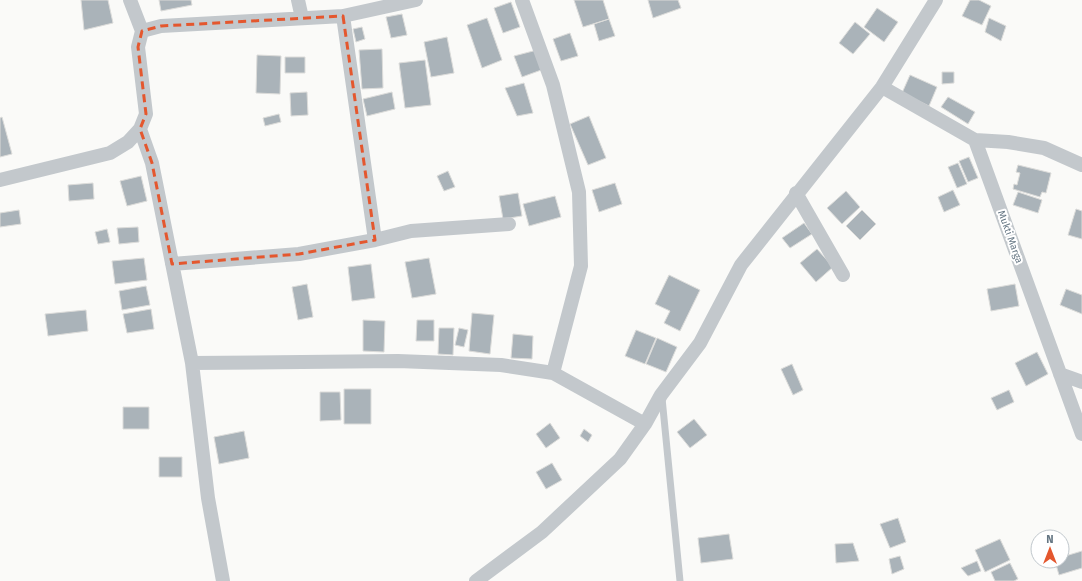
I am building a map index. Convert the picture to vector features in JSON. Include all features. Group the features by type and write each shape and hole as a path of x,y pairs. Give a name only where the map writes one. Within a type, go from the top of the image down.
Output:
{"street":[{"path":"0,180 110,153 128,142 140,130 146,114 138,47 142,32 130,0"},
{"path":"298,0 302,18"},
{"path":"142,32 161,26 343,16 416,0"},
{"path":"522,0 553,85 579,192 581,266 553,373"},
{"path":"476,581 542,532 620,459 645,424 661,395 700,343 741,265 796,193 882,87 936,0"},
{"path":"343,16 376,240"},
{"path":"882,87 975,140 1008,142 1044,148 1082,165"},
{"path":"140,130 152,163 192,363 208,498 223,581"},
{"name":"Mukti Marga","path":"975,140 1082,434"},
{"path":"796,193 843,275"},
{"path":"172,264 298,254 376,240 412,231 509,224"},
{"path":"192,363 398,361 501,365 553,373 645,424"},
{"path":"1060,374 1082,382"}],"lane":[{"path":"661,395 680,581"}],"highlighted area":[{"path":"343,16 375,240 299,254 172,264 152,163 140,129 146,114 138,47 142,31 161,26"}],"building":[{"path":"81,0 108,0 113,23 84,30"},
{"path":"159,0 191,0 192,5 161,11"},
{"path":"574,0 603,0 609,19 583,27"},
{"path":"648,0 678,0 681,8 653,18"},
{"path":"970,0 979,0 991,6 982,25 962,16"},
{"path":"511,2 520,27 503,33 494,8"},
{"path":"877,8 898,22 884,42 864,27"},
{"path":"402,14 407,35 391,38 386,17"},
{"path":"487,18 502,60 482,68 467,25"},
{"path":"989,18 1006,26 1001,41 985,32"},
{"path":"609,19 615,36 599,41 594,24"},
{"path":"855,22 870,34 853,54 839,43"},
{"path":"362,27 365,39 356,42 353,29"},
{"path":"570,33 578,56 561,61 553,39"},
{"path":"447,37 454,73 431,77 424,42"},
{"path":"382,49 383,88 362,89 359,50"},
{"path":"537,50 544,69 522,77 514,56"},
{"path":"257,55 281,56 280,94 256,93"},
{"path":"285,57 305,57 305,73 285,73"},
{"path":"425,60 431,105 405,108 399,63"},
{"path":"942,72 954,72 954,83 942,84"},
{"path":"910,75 937,87 929,106 902,93"},
{"path":"524,83 533,113 517,116 505,88"},
{"path":"307,92 308,115 291,116 290,93"},
{"path":"392,92 395,109 367,116 363,99"},
{"path":"948,97 975,112 968,124 941,107"},
{"path":"279,114 281,122 265,126 263,118"},
{"path":"589,116 606,158 588,165 570,124"},
{"path":"2,117 12,154 0,157 0,118"},
{"path":"969,157 978,178 968,182 959,161"},
{"path":"958,163 967,184 957,188 948,167"},
{"path":"1018,165 1051,173 1046,193 1042,192 1040,197 1013,189 1014,184 1017,185 1020,173 1016,172"},
{"path":"448,171 455,187 444,191 437,176"},
{"path":"141,176 147,201 127,206 120,181"},
{"path":"93,183 94,199 69,201 68,185"},
{"path":"615,183 622,204 599,212 592,190"},
{"path":"953,190 960,205 944,212 938,197"},
{"path":"846,191 860,207 842,224 827,208"},
{"path":"1018,192 1042,200 1038,213 1013,205"},
{"path":"518,193 522,216 503,219 499,196"},
{"path":"555,196 561,217 529,226 523,204"},
{"path":"1076,209 1082,211 1082,239 1068,235"},
{"path":"19,210 21,224 0,227 0,213"},
{"path":"862,210 876,224 860,240 846,226"},
{"path":"804,223 812,234 790,248 782,238"},
{"path":"138,227 139,242 119,244 117,228"},
{"path":"107,229 110,242 98,244 95,232"},
{"path":"817,249 833,267 816,282 800,263"},
{"path":"144,258 147,280 115,284 112,261"},
{"path":"429,258 436,294 412,298 405,262"},
{"path":"371,264 375,298 352,301 348,267"},
{"path":"669,275 700,290 680,331 664,323 670,311 655,304"},
{"path":"307,284 313,317 298,320 292,287"},
{"path":"1015,284 1019,306 991,311 987,289"},
{"path":"146,286 150,305 122,310 119,291"},
{"path":"1066,289 1082,295 1082,314 1060,305"},
{"path":"151,309 154,329 127,333 123,314"},
{"path":"86,310 88,331 48,336 45,314"},
{"path":"472,313 494,315 490,354 469,351"},
{"path":"363,320 385,321 384,352 363,351"},
{"path":"417,320 434,320 434,341 416,341"},
{"path":"439,328 454,328 453,355 438,354"},
{"path":"459,328 468,330 464,347 455,345"},
{"path":"636,330 656,338 645,364 625,356"},
{"path":"513,334 533,336 532,359 511,358"},
{"path":"657,338 677,347 666,372 646,364"},
{"path":"1037,352 1048,374 1026,386 1015,363"},
{"path":"792,364 803,390 793,395 781,369"},
{"path":"344,389 371,389 371,424 344,424"},
{"path":"1009,390 1014,402 997,410 991,398"},
{"path":"320,392 340,392 341,420 320,421"},
{"path":"123,407 149,407 149,429 123,429"},
{"path":"694,419 707,435 690,448 677,432"},
{"path":"550,423 560,438 546,448 536,434"},
{"path":"584,429 592,435 588,442 580,436"},
{"path":"244,431 249,458 219,464 214,437"},
{"path":"159,457 182,457 182,477 159,477"},
{"path":"552,463 562,480 546,489 536,472"},
{"path":"898,518 906,542 890,548 880,524"},
{"path":"729,534 733,559 701,563 698,538"},
{"path":"1000,539 1010,560 985,572 975,550"},
{"path":"853,543 859,561 836,563 835,544"},
{"path":"1082,551 1082,568 1059,575 1057,569 1070,569 1070,555"},
{"path":"900,556 904,569 892,574 889,559"},
{"path":"977,561 981,571 968,576 961,568"},
{"path":"1010,563 1018,579 1014,581 995,581 991,572"}]}
